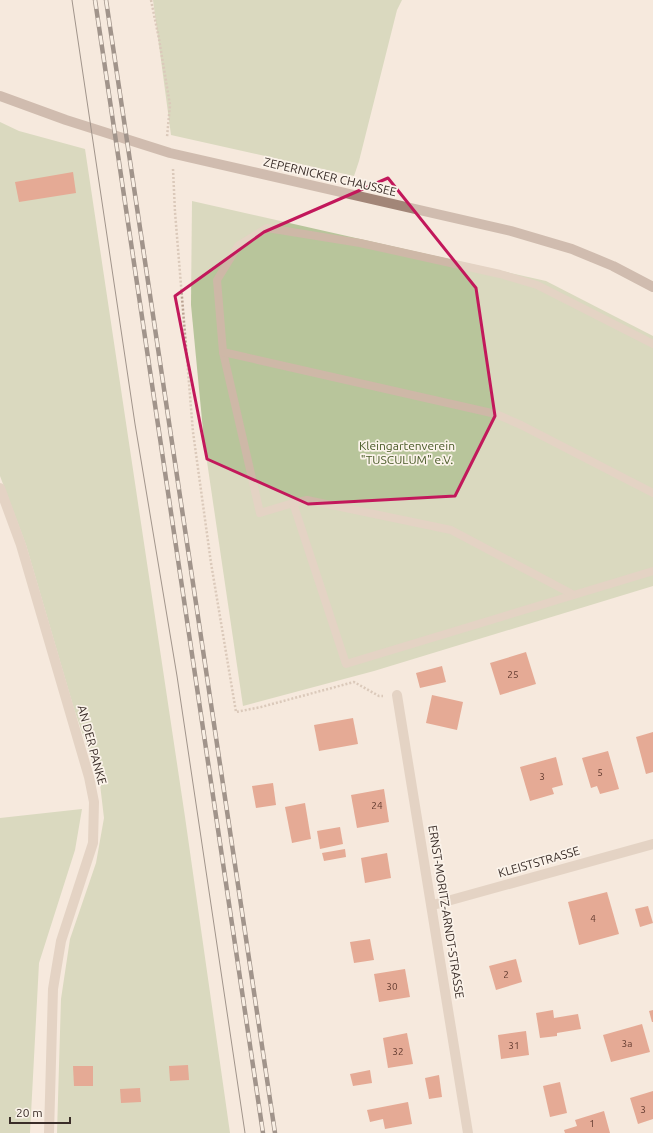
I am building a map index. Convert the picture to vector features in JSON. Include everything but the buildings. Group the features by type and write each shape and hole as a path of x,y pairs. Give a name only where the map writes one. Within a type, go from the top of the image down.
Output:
{"main road":[{"name":"ZEPERNICKER CHAUSSEE","path":"0,96 66,120 170,153 229,168 511,231 572,249 613,266 653,287"}],"street":[{"name":"AN DER PANKE","path":"0,488 22,550 89,777 94,802 92,843 61,941 53,989 49,1133"},
{"name":"ERNST-MORITZ-ARNDT-STRASSE","path":"397,695 468,1133"},
{"name":"KLEISTSTRASSE","path":"432,905 653,844"}],"lane":[{"path":"572,594 451,530 307,500 260,514 223,352 217,280 238,246 267,228 360,244 500,274 537,285 653,344"},
{"path":"223,352 496,414 521,425 653,493"},
{"path":"294,503 346,664 407,647 572,594 653,571"}],"path":[{"path":"151,0 170,105 166,134 175,175 174,212 193,432 211,563 236,712 261,707 354,682 379,696 397,695"}],"highlighted area":[{"path":"388,178 476,288 495,416 455,496 308,504 207,459 175,296 264,232"}],"green space":[{"path":"153,0 402,0 397,10 354,176 171,135"},
{"path":"0,122 19,131 85,149 185,817 230,1133 57,1133 61,999 70,939 96,863 104,818 100,784 74,709 26,545 0,476"},
{"name":"Kleingartenverein \"TUSCULUM\" e.V.","path":"192,201 546,281 653,336 653,586 374,671 243,706 204,441 191,305"},
{"path":"82,809 75,850 39,963 30,1133 0,1133 0,818"}],"tram line":[{"path":"72,0 135,424 177,676 245,1133"}],"railway":[{"path":"95,0 263,1133"},
{"path":"106,0 275,1133"}]}
